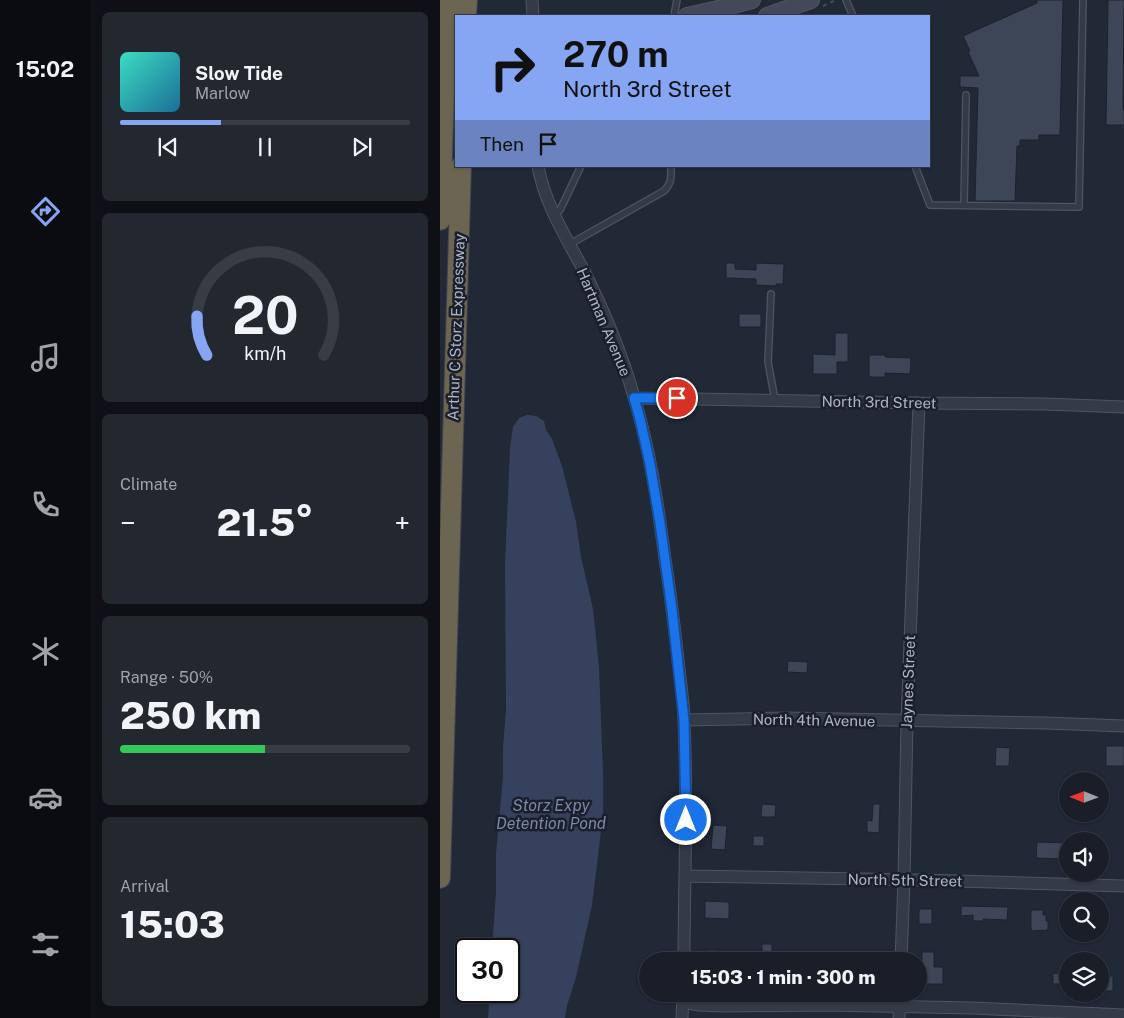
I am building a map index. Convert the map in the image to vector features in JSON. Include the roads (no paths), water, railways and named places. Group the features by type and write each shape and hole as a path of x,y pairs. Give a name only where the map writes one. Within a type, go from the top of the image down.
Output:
{"highway":[{"name":"Arthur C Storz Expressway","path":"440,220 447,50 447,0"},
{"path":"466,15 467,0"},
{"name":"Arthur C Storz Expressway","path":"440,878 461,167"}],"street":[{"path":"532,0 533,15"},
{"path":"692,15 752,0"},
{"path":"770,15 811,0"},
{"name":"Hartman Avenue","path":"538,167 547,200 584,272 627,373 650,464 672,610 684,720 686,801 684,952"},
{"name":"North 3rd Street","path":"634,398 1045,404 1124,407"},
{"name":"Jaynes Street","path":"901,952 907,721 919,403"},
{"name":"North 4th Avenue","path":"684,720 787,718 1124,726"},
{"name":"North 5th Street","path":"686,876 1124,886"},
{"path":"682,1018 683,1002"},
{"path":"692,1002 698,1005 724,1006 828,1005 899,1012 972,1008 1124,1014"}],"lane":[{"path":"674,15 677,0"},
{"path":"846,0 853,15"},
{"path":"915,167 930,205 1079,207 1083,0"},
{"path":"964,205 966,94"},
{"path":"554,216 560,210 580,167"},
{"path":"569,244 664,191 671,180 671,167"},
{"path":"771,294 768,362 775,400"}],"water":[{"name":"Storz Expy Detention Pond","path":"527,415 536,416 544,421 562,466 576,522 581,557 593,609 599,667 603,815 592,905 565,1018 488,1018 489,1003 520,1003 520,938 493,938 496,854 503,776 506,710 505,565 510,448 513,427 519,418"}]}
